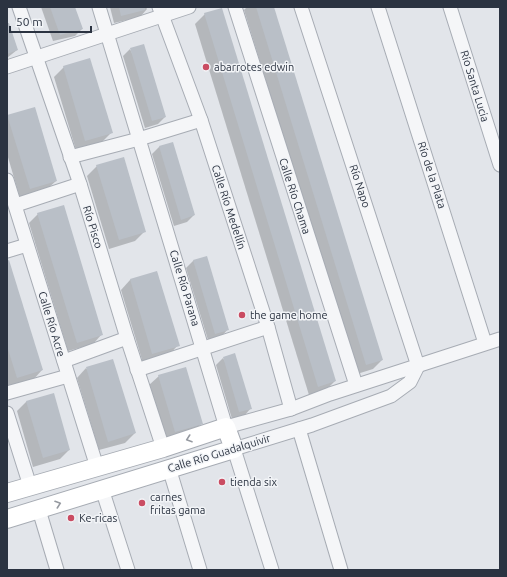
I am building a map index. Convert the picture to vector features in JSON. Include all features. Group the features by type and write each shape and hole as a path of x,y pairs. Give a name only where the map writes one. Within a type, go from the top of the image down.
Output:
{"street":[{"name":"Río Pisco","path":"19,7 80,184 137,370 163,448"},
{"name":"Calle Río Parana","path":"99,7 204,348 226,427 272,570"},
{"path":"7,67 107,33 160,12 189,7"},
{"name":"Calle Río Chama","path":"235,7 356,385"},
{"name":"Río Napo","path":"302,7 418,366"},
{"name":"Río de la Plata","path":"378,7 485,343"},
{"name":"Río Santa Lucia","path":"450,7 500,165"},
{"name":"Calle Río Medellín","path":"160,12 201,120 268,327 291,409"},
{"path":"70,157 139,139 201,120"},
{"name":"Calle Río Acre","path":"7,180 97,467"},
{"path":"16,205 80,184"},
{"path":"7,250 27,245"},
{"path":"137,370 268,327"},
{"path":"64,360 127,338"},
{"name":"Calle Río Guadalquivir","path":"7,493 291,409 356,385 500,339"},
{"name":"Calle Río Guadalquivir","path":"7,519 39,510 102,488 300,429 391,396 410,382 418,366"},
{"path":"7,393 68,376"},
{"path":"7,413 30,486"},
{"path":"300,429 341,570"},
{"path":"169,468 200,570"},
{"path":"102,488 128,570"},
{"path":"39,510 58,570"}],"building":[{"path":"50,7 75,7 83,29 60,35"},
{"path":"119,7 145,7 145,10 121,16"},
{"path":"256,7 274,7 383,360 366,365"},
{"path":"222,8 336,381 318,387 204,13"},
{"path":"7,23 9,23 18,50 7,54"},
{"path":"144,44 166,117 152,121 130,48"},
{"path":"90,58 113,133 85,141 63,66"},
{"path":"35,107 57,181 30,189 7,115"},
{"path":"173,142 195,215 181,220 159,146"},
{"path":"124,157 146,232 119,240 96,165"},
{"path":"64,205 103,335 77,343 37,213"},
{"path":"207,256 229,330 215,334 193,260"},
{"path":"9,260 43,370 17,378 7,346 7,261"},
{"path":"157,271 180,346 152,354 130,279"},
{"path":"235,353 252,409 239,412 223,357"},
{"path":"113,359 136,433 108,442 86,367"},
{"path":"186,367 203,424 175,432 158,375"},
{"path":"54,393 70,450 43,458 26,401"}],"place":[{"name":"abarrotes edwin","path":"206,67"},
{"name":"the game home","path":"242,315"},
{"name":"tienda six","path":"222,482"},
{"name":"carnes fritas gama","path":"142,503"},
{"name":"Ke-ricas","path":"71,518"}]}
